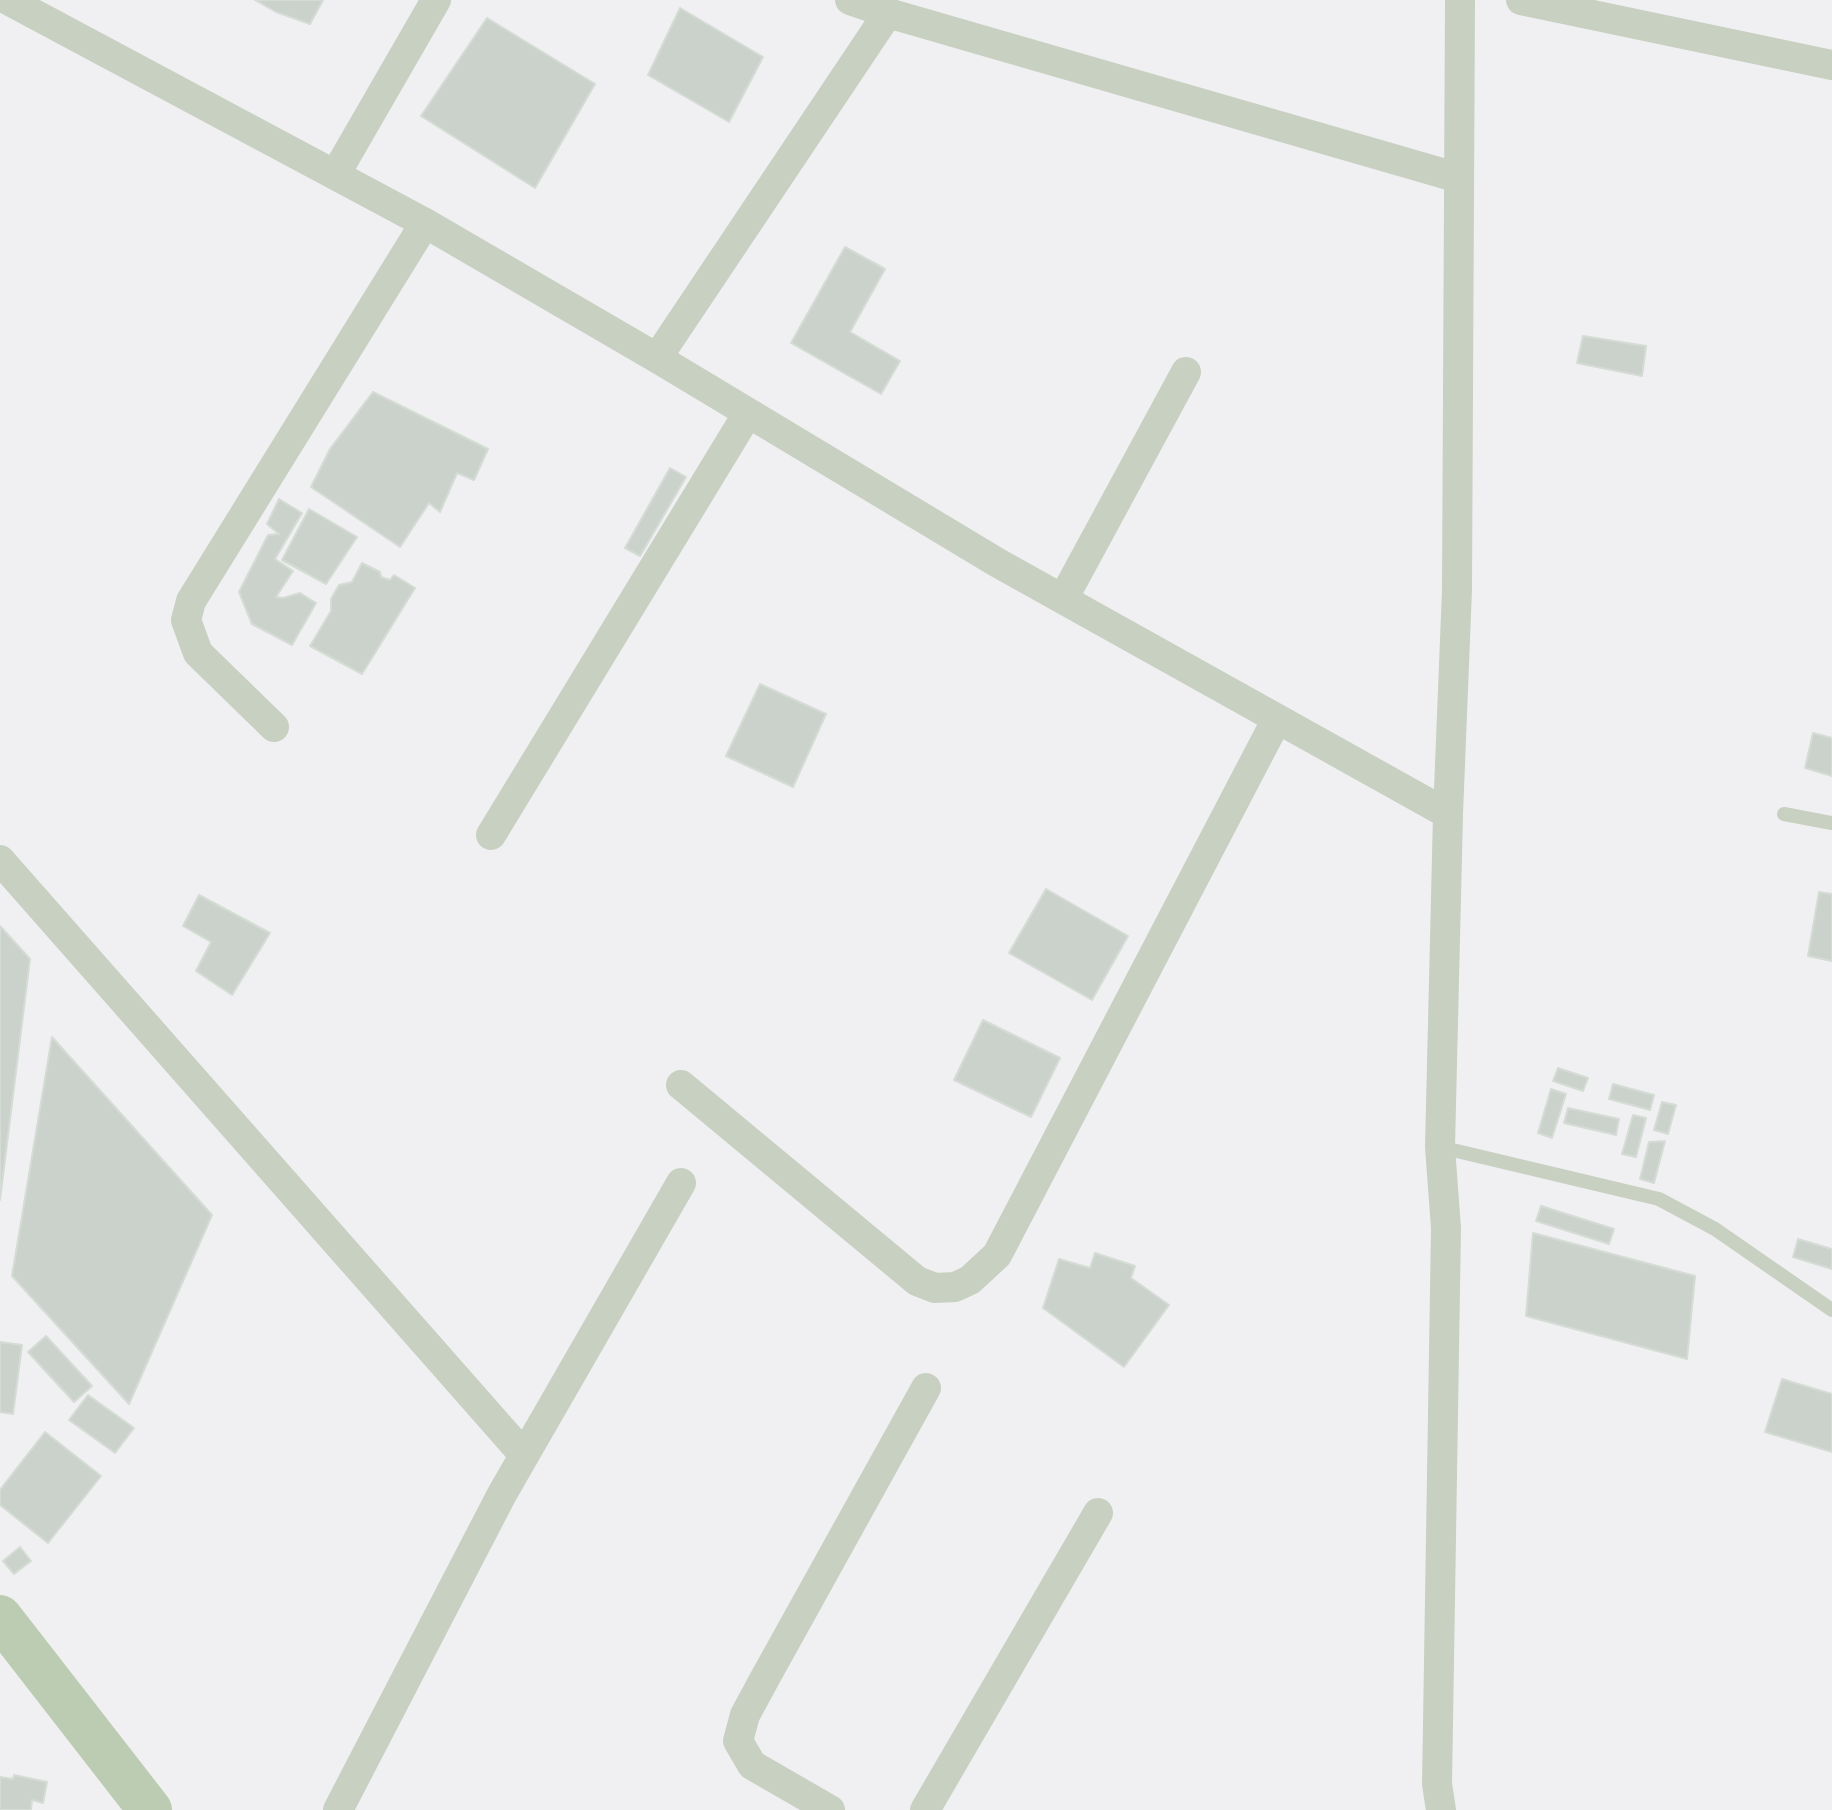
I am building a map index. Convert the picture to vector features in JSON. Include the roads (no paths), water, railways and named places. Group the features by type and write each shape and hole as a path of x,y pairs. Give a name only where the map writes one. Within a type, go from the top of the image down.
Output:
{"main road":[{"path":"0,1617 150,1810"}],"street":[{"path":"8,0 425,223 1063,599 1448,814"},
{"path":"335,175 436,0"},
{"path":"850,0 1459,178"},
{"path":"1441,1810 1437,1784 1446,1228 1440,1147 1457,590 1460,0"},
{"path":"1521,0 1832,65"},
{"path":"657,358 888,13"},
{"path":"274,727 198,653 186,620 191,601 425,223"},
{"path":"1063,599 1186,372"},
{"path":"491,835 748,413"},
{"path":"681,1085 917,1281 935,1288 955,1287 970,1280 997,1255 1277,719"},
{"path":"0,860 524,1455"},
{"path":"338,1810 524,1455 681,1183"},
{"path":"830,1810 752,1765 738,1741 745,1715 926,1388"},
{"path":"925,1810 1098,1513"}],"lane":[{"path":"1784,814 1832,823"},
{"path":"1440,1147 1659,1199 1715,1229 1832,1310"}]}
